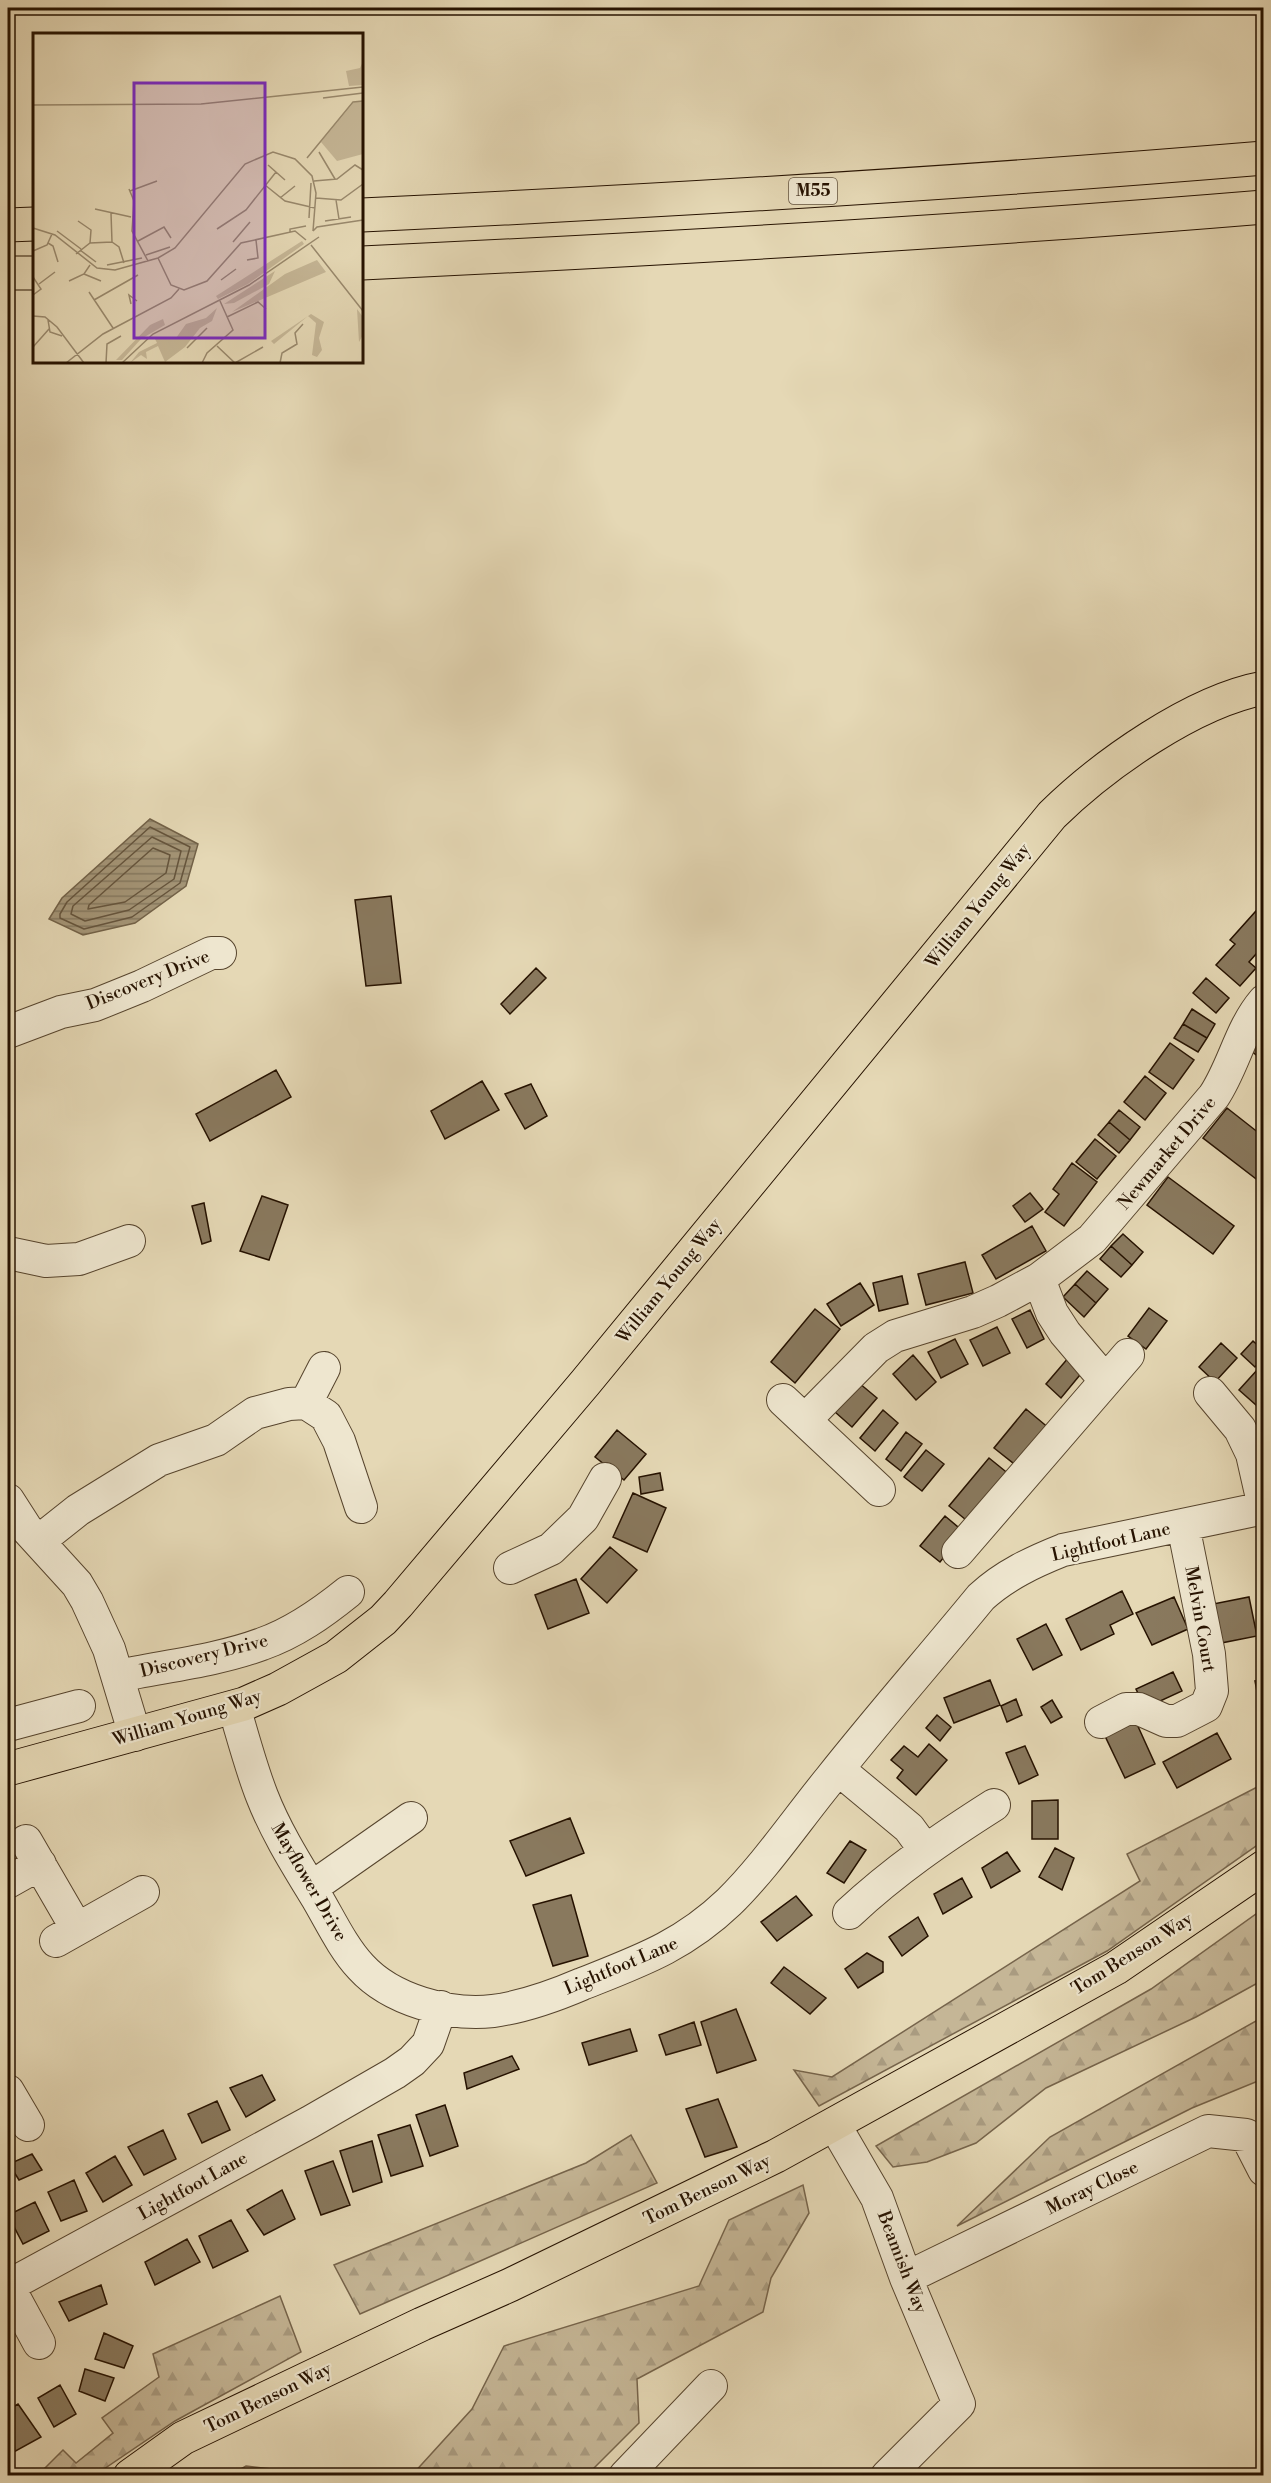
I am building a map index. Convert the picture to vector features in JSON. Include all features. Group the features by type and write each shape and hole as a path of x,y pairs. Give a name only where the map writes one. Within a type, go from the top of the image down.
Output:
{"main road":[{"name":"M55","path":"363,215 648,202 1022,178 1263,158"},
{"path":"363,263 995,229 1263,207"},
{"path":"8,225 33,224"},
{"path":"8,273 33,273"},
{"name":"William Young Way","path":"8,1769 234,1707 278,1689 336,1658 383,1620 593,1374 1052,815 1077,791 1155,736 1217,703 1263,688"},
{"name":"Tom Benson Way","path":"130,2475 183,2438 422,2324 521,2280 776,2156 1116,1968 1263,1867"}],"street":[{"name":"Discovery Drive","path":"8,1032 62,1012 95,1005 142,986 211,953 220,952"},
{"name":"Newmarket Drive","path":"879,1490 794,1410 876,1348 896,1336 974,1312 998,1301 1039,1280 1092,1239 1178,1141 1222,1085 1246,1025 1263,1001"},
{"path":"8,1253 46,1261 79,1259 129,1241"},
{"path":"1039,1280 1052,1313 1065,1333 1105,1380"},
{"path":"958,1552 1128,1355"},
{"path":"306,1403 324,1368"},
{"name":"Lightfoot Lane","path":"8,2286 301,2127 395,2073 428,2044 441,2007 488,2012 516,2007 578,1986 662,1952 683,1940 730,1901 974,1606 994,1586 1037,1560 1063,1550 1263,1507 1252,1454 1240,1429 1210,1393"},
{"path":"39,1541 78,1510 159,1460 216,1440 255,1413 290,1404 306,1403 326,1416 339,1441 361,1507"},
{"path":"510,1568 551,1549 583,1518 605,1479"},
{"name":"Discovery Drive","path":"8,1500 82,1592 105,1640 135,1735"},
{"name":"Melvin Court","path":"1101,1722 1126,1709 1139,1709 1166,1721 1177,1721 1206,1706 1212,1691 1209,1654 1183,1525"},
{"name":"Discovery Drive","path":"118,1676 261,1645 320,1615 348,1592"},
{"path":"8,1725 79,1706"},
{"name":"Mayflower Drive","path":"234,1707 262,1797 292,1859 364,1970 381,1984 405,1996 441,2007"},
{"path":"838,1769 909,1828 925,1850"},
{"path":"849,1913 882,1883 925,1850 994,1805"},
{"path":"311,1888 411,1818"},
{"path":"8,1882 33,1852 67,1935 143,1892"},
{"path":"8,2091 28,2125"},
{"name":"Beamish Way","path":"834,2124 877,2198 906,2278 959,2404 887,2475"},
{"name":"Moray Close","path":"906,2278 1208,2131 1246,2135 1263,2170"},
{"path":"8,2286 39,2343"},
{"path":"626,2475 711,2386"}],"green space":[{"path":"1263,1784 1263,1841 1107,1951 819,2106 794,2070 832,2077 1140,1881 1127,1854"},
{"path":"1263,1909 1263,1980 1196,2017 1046,2088 976,2143 927,2162 893,2167 876,2146 1151,1989"},
{"path":"1263,2017 1263,2079 1192,2108 957,2226 1050,2137"},
{"path":"631,2135 657,2183 360,2314 334,2265 586,2163"},
{"path":"803,2185 809,2213 771,2278 763,2312 637,2379 639,2423 587,2475 412,2475 472,2409 504,2346 699,2286 729,2220"},
{"path":"280,2296 301,2352 175,2421 95,2475 38,2475 63,2450 76,2463 113,2433 102,2418 159,2377 153,2354"},
{"path":"246,2466 325,2475 230,2475"}],"water":[{"path":"150,819 198,844 186,886 135,923 83,935 49,919 62,898"}],"building":[{"path":"391,896 401,983 366,986 355,900"},
{"path":"1264,902 1264,945 1249,962 1256,968 1240,986 1216,965 1235,944 1230,940"},
{"path":"536,968 546,978 510,1014 501,1004"},
{"path":"1206,978 1229,998 1216,1013 1193,993"},
{"path":"1192,1009 1215,1024 1207,1038 1183,1024"},
{"path":"1183,1024 1207,1038 1198,1052 1174,1038"},
{"path":"1264,1036 1264,1061 1251,1051"},
{"path":"1170,1043 1194,1060 1173,1089 1149,1072"},
{"path":"276,1070 291,1097 210,1141 196,1114"},
{"path":"1145,1076 1166,1093 1145,1120 1124,1102"},
{"path":"482,1081 499,1110 445,1139 431,1111"},
{"path":"531,1084 547,1116 525,1129 505,1094"},
{"path":"1227,1108 1264,1137 1264,1185 1203,1138"},
{"path":"1119,1110 1140,1127 1130,1140 1109,1122"},
{"path":"1109,1122 1130,1140 1119,1153 1098,1135"},
{"path":"1095,1139 1116,1156 1097,1179 1076,1162"},
{"path":"1072,1163 1097,1182 1064,1226 1045,1212 1059,1194 1053,1189"},
{"path":"1168,1177 1234,1226 1213,1254 1147,1205"},
{"path":"1030,1193 1043,1209 1025,1222 1013,1206"},
{"path":"262,1196 288,1205 269,1260 240,1251"},
{"path":"204,1203 211,1241 202,1244 192,1206"},
{"path":"1032,1226 1046,1251 996,1279 982,1255"},
{"path":"1123,1234 1143,1252 1132,1265 1111,1246"},
{"path":"1111,1246 1132,1265 1121,1277 1100,1259"},
{"path":"965,1262 973,1293 926,1305 918,1274"},
{"path":"1087,1271 1108,1289 1096,1303 1075,1284"},
{"path":"902,1276 908,1304 879,1311 873,1283"},
{"path":"860,1283 874,1305 841,1326 827,1304"},
{"path":"1075,1284 1096,1303 1084,1317 1063,1297"},
{"path":"1149,1308 1167,1321 1146,1349 1128,1336"},
{"path":"815,1309 840,1329 795,1383 771,1362"},
{"path":"1030,1310 1044,1339 1027,1348 1012,1319"},
{"path":"997,1327 1010,1353 983,1366 970,1340"},
{"path":"955,1339 968,1364 941,1378 928,1352"},
{"path":"1253,1341 1264,1351 1264,1357 1255,1367 1241,1354"},
{"path":"1221,1343 1237,1358 1215,1382 1199,1367"},
{"path":"913,1355 936,1382 916,1400 893,1374"},
{"path":"1069,1357 1084,1370 1061,1398 1046,1384"},
{"path":"1258,1369 1264,1374 1264,1412 1239,1390"},
{"path":"859,1383 877,1398 852,1427 835,1412"},
{"path":"1026,1409 1050,1429 1018,1467 994,1448"},
{"path":"883,1410 898,1423 875,1451 860,1438"},
{"path":"617,1430 646,1454 624,1480 595,1457"},
{"path":"906,1432 922,1444 901,1471 886,1459"},
{"path":"926,1450 944,1464 922,1491 904,1477"},
{"path":"989,1458 1010,1475 971,1524 949,1506"},
{"path":"660,1473 663,1490 641,1494 639,1477"},
{"path":"633,1493 666,1508 647,1552 613,1537"},
{"path":"945,1516 964,1532 940,1562 920,1546"},
{"path":"610,1547 637,1570 607,1603 581,1579"},
{"path":"576,1579 589,1613 548,1629 535,1595"},
{"path":"1122,1591 1133,1614 1110,1625 1114,1634 1081,1650 1066,1619"},
{"path":"1174,1597 1188,1629 1152,1645 1136,1613"},
{"path":"1249,1597 1257,1636 1216,1644 1208,1605"},
{"path":"1046,1624 1062,1655 1033,1670 1017,1639"},
{"path":"1173,1672 1182,1691 1145,1708 1136,1689"},
{"path":"990,1680 1000,1705 954,1723 944,1698"},
{"path":"1264,1680 1264,1708 1260,1708 1255,1681"},
{"path":"1016,1699 1022,1715 1007,1722 1001,1706"},
{"path":"1052,1700 1062,1717 1051,1723 1041,1707"},
{"path":"937,1715 951,1727 940,1741 926,1728"},
{"path":"1136,1722 1155,1764 1125,1778 1105,1736"},
{"path":"1217,1733 1231,1759 1177,1788 1163,1762"},
{"path":"929,1744 947,1760 916,1795 897,1778 903,1770 891,1760 904,1746 918,1757"},
{"path":"1025,1746 1038,1775 1019,1784 1006,1753"},
{"path":"1058,1800 1058,1839 1032,1839 1032,1801"},
{"path":"570,1818 584,1853 526,1876 510,1841"},
{"path":"850,1841 866,1850 844,1883 827,1873"},
{"path":"1055,1848 1074,1858 1062,1890 1039,1877"},
{"path":"1007,1852 1020,1871 991,1888 982,1868"},
{"path":"962,1878 972,1897 943,1914 934,1894"},
{"path":"571,1895 588,1956 553,1966 533,1905"},
{"path":"796,1896 812,1915 777,1941 761,1922"},
{"path":"918,1917 928,1936 902,1956 889,1937"},
{"path":"867,1953 883,1962 883,1972 858,1988 845,1969"},
{"path":"784,1967 826,1998 810,2014 771,1983"},
{"path":"736,2009 756,2060 717,2073 701,2022"},
{"path":"694,2022 701,2045 666,2055 659,2035"},
{"path":"630,2029 637,2051 589,2065 582,2043"},
{"path":"512,2056 519,2069 467,2089 464,2073"},
{"path":"262,2075 275,2100 246,2117 230,2088"},
{"path":"718,2099 737,2147 705,2157 686,2109"},
{"path":"217,2101 230,2130 202,2143 188,2114"},
{"path":"445,2105 458,2146 430,2156 416,2115"},
{"path":"410,2125 423,2166 391,2176 378,2135"},
{"path":"163,2130 176,2159 144,2175 128,2147"},
{"path":"372,2141 382,2182 353,2192 340,2151"},
{"path":"32,2154 42,2170 19,2180 9,2164"},
{"path":"115,2156 132,2185 103,2202 86,2173"},
{"path":"333,2161 350,2205 321,2215 305,2171"},
{"path":"74,2180 87,2211 61,2221 48,2192"},
{"path":"282,2190 295,2219 264,2235 247,2210"},
{"path":"35,2202 49,2231 23,2244 8,2215"},
{"path":"231,2220 248,2251 213,2268 199,2236"},
{"path":"187,2239 200,2262 155,2285 145,2262"},
{"path":"101,2285 107,2304 69,2321 59,2302"},
{"path":"104,2333 133,2346 124,2368 95,2359"},
{"path":"85,2369 114,2378 105,2401 79,2391"},
{"path":"60,2385 76,2414 54,2427 38,2398"},
{"path":"18,2404 41,2437 12,2453 8,2444 8,2410"}]}
